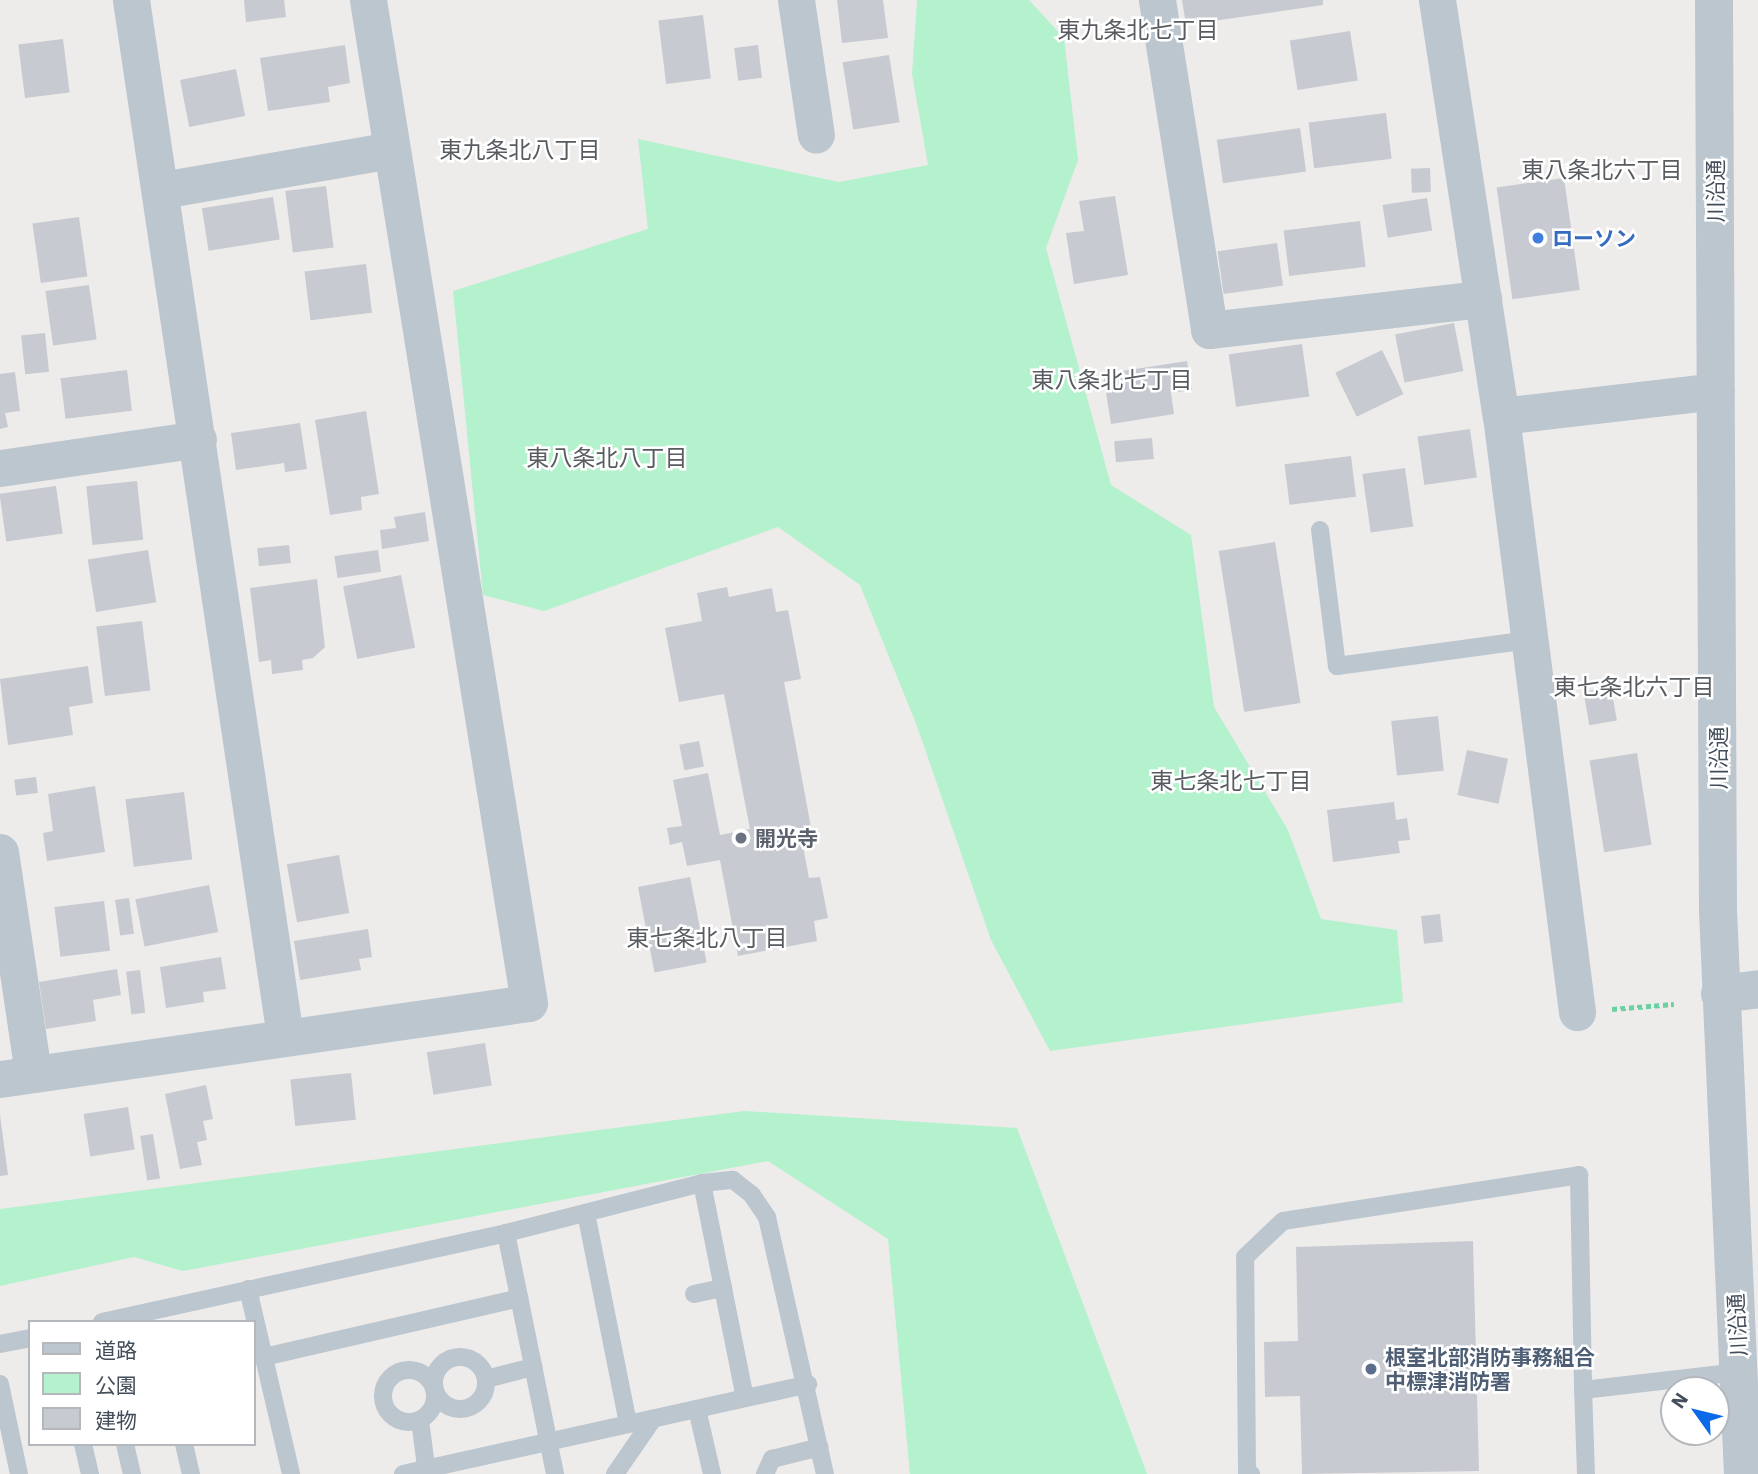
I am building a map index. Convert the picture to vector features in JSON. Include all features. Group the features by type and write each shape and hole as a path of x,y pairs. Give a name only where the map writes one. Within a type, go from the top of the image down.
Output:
{"street":[{"path":"131,0 162,190 285,1037"},
{"path":"0,852 17,1077 529,1003 368,0"},
{"path":"796,0 816,135"},
{"path":"1157,0 1209,330 1483,299"},
{"path":"1437,0 1501,416 1577,1012"},
{"name":"川沿通","path":"1714,0 1720,994 1743,1474"},
{"path":"162,190 391,150"},
{"path":"1501,416 1716,391"},
{"path":"0,468 198,439"},
{"path":"1720,994 1758,989"}],"lane":[{"path":"1320,530 1337,666 1529,640"},
{"path":"1251,1474 1247,1472 1245,1257 1283,1221 1579,1175 1586,1474"},
{"path":"119,1320 153,1316 248,1289 506,1233 702,1183 733,1180 751,1195 767,1217 808,1384 825,1474"},
{"path":"702,1183 745,1398"},
{"path":"586,1213 628,1424"},
{"path":"506,1233 555,1474"},
{"path":"694,1294 723,1287"},
{"path":"248,1289 255,1320"},
{"path":"264,1357 519,1298"},
{"path":"256,1323 290,1474"},
{"path":"0,1344 28,1338"},
{"path":"486,1379 476,1363 456,1357 439,1367 434,1387 431,1408 420,1419 400,1421 391,1415 383,1402 387,1382 399,1372 413,1371 434,1387 447,1406 464,1409 482,1397 486,1379"},
{"path":"486,1379 533,1367"},
{"path":"1583,1390 1739,1372"},
{"path":"0,1384 19,1474"},
{"path":"403,1474 427,1471 808,1384"},
{"path":"696,1409 712,1474"},
{"path":"420,1419 427,1471"},
{"path":"615,1474 653,1419"},
{"path":"83,1446 90,1474"},
{"path":"125,1446 132,1474"},
{"path":"184,1446 191,1474"},
{"path":"765,1474 772,1459 820,1447"},
{"path":"458,1462 475,1474"}],"path":[{"path":"1577,1012 1674,1004"}],"green space":[{"path":"917,0 1029,0 1064,38 1078,160 1046,248 1111,485 1191,535 1214,707 1288,830 1321,919 1397,930 1403,1002 1050,1051 991,940 917,726 860,585 778,527 544,611 483,595 453,291 648,229 638,139 839,182 928,165 912,74"},
{"path":"744,1111 1017,1128 1147,1474 910,1474 888,1239 768,1161 183,1271 134,1257 0,1286 0,1209"}],"building":[{"path":"244,0 284,0 286,17 246,22"},
{"path":"837,0 883,0 888,38 842,43"},
{"path":"1182,0 1323,0 1323,5 1186,25"},
{"path":"703,15 711,79 666,84 658,20"},
{"path":"1350,31 1358,80 1298,90 1290,41"},
{"path":"63,39 70,93 25,98 18,44"},
{"path":"345,45 350,83 328,87 330,102 268,111 260,58"},
{"path":"758,45 762,78 738,81 734,48"},
{"path":"889,55 900,122 853,130 843,62"},
{"path":"236,69 245,116 189,127 180,80"},
{"path":"1386,113 1392,159 1314,168 1309,123"},
{"path":"1300,128 1306,172 1223,183 1217,140"},
{"path":"1430,168 1431,192 1412,193 1411,169"},
{"name":"ローソン","path":"1564,178 1580,290 1512,299 1497,187"},
{"path":"326,186 334,248 293,253 285,191"},
{"path":"1115,196 1128,275 1074,284 1066,233 1084,231 1079,201"},
{"path":"273,197 280,239 209,251 202,208"},
{"path":"1427,198 1432,231 1388,238 1383,205"},
{"path":"79,217 87,276 41,283 32,224"},
{"path":"1360,221 1366,267 1289,276 1284,230"},
{"path":"1277,243 1283,286 1224,294 1218,251"},
{"path":"366,264 372,313 310,320 304,272"},
{"path":"89,285 97,339 53,346 45,291"},
{"path":"1454,323 1463,371 1404,383 1395,334"},
{"path":"45,333 49,372 25,374 21,336"},
{"path":"1302,344 1309,396 1236,407 1229,354"},
{"path":"1382,350 1403,394 1357,417 1335,373"},
{"path":"1187,361 1192,390 1171,393 1174,414 1111,424 1103,374"},
{"path":"127,370 132,411 65,419 60,378"},
{"path":"15,372 20,411 5,413 8,427 0,429 0,374"},
{"path":"366,411 379,494 361,497 362,510 330,515 315,420"},
{"path":"300,423 307,469 285,472 284,463 236,470 231,433"},
{"path":"1470,429 1477,478 1424,485 1418,436"},
{"path":"1152,438 1154,459 1116,462 1114,441"},
{"path":"1351,456 1356,497 1289,505 1284,464"},
{"path":"1405,468 1413,526 1371,532 1362,474"},
{"path":"137,481 143,540 92,545 86,486"},
{"path":"56,486 63,534 6,541 0,494"},
{"path":"425,512 429,541 382,549 380,530 396,528 394,517"},
{"path":"1275,542 1300,703 1244,712 1219,551"},
{"path":"289,545 291,563 259,566 257,548"},
{"path":"148,550 156,602 96,612 88,560"},
{"path":"378,550 381,572 337,578 334,556"},
{"path":"401,575 415,648 357,659 343,586"},
{"path":"317,579 325,647 313,658 302,660 303,670 272,674 271,660 259,662 250,588"},
{"path":"727,587 729,597 772,588 776,612 788,610 801,679 784,682 811,827 800,830 809,878 820,877 828,918 814,921 817,941 738,956 720,860 687,866 682,842 670,845 667,828 682,826 673,780 708,773 720,835 750,829 724,694 679,702 665,628 702,621 697,593"},
{"path":"142,621 151,690 105,696 96,627"},
{"path":"88,666 93,703 69,707 73,735 8,745 0,679"},
{"path":"1611,687 1617,720 1589,725 1583,692"},
{"path":"1438,716 1444,771 1397,776 1391,721"},
{"path":"699,741 704,767 684,770 679,745"},
{"path":"1467,750 1508,759 1499,804 1457,795"},
{"path":"1637,753 1652,845 1604,852 1590,761"},
{"path":"36,777 38,793 16,796 14,780"},
{"path":"95,786 105,852 47,861 43,833 53,831 48,794"},
{"path":"184,792 192,859 134,867 125,799"},
{"path":"1394,802 1396,820 1407,818 1410,840 1398,841 1400,853 1333,862 1327,810"},
{"path":"339,855 349,913 297,922 287,864"},
{"path":"690,877 707,962 655,973 638,887"},
{"path":"209,885 218,932 145,946 135,899"},
{"path":"129,898 134,934 120,936 115,900"},
{"path":"104,901 110,951 60,957 54,907"},
{"path":"1440,914 1443,942 1424,944 1421,916"},
{"path":"368,929 372,957 359,959 361,970 300,980 294,941"},
{"path":"221,957 226,989 203,992 204,1002 166,1008 160,967"},
{"path":"117,969 121,995 93,1000 96,1021 46,1029 39,982"},
{"path":"140,970 145,1013 131,1014 126,972"},
{"path":"485,1043 492,1085 433,1095 427,1052"},
{"path":"351,1073 356,1120 295,1126 290,1079"},
{"path":"206,1085 213,1119 203,1121 207,1140 197,1142 202,1165 180,1169 165,1094"},
{"path":"128,1107 135,1149 90,1157 84,1114"},
{"path":"0,1115 8,1175 0,1176"},
{"path":"153,1134 160,1178 147,1180 140,1136"},
{"name":"根室北部消防事務組合 中標津消防署","path":"1473,1241 1479,1471 1302,1474 1300,1396 1265,1397 1264,1342 1298,1341 1296,1247"}],"place":[{"name":"ローソン","path":"1538,238"},
{"name":"開光寺","path":"741,838"},
{"name":"根室北部消防事務組合 中標津消防署","path":"1371,1369"}],"district":[{"name":"東九条北七丁目","path":"1138,29"},
{"name":"東九条北八丁目","path":"520,149"},
{"name":"東八条北六丁目","path":"1602,169"},
{"name":"東八条北七丁目","path":"1112,379"},
{"name":"東八条北八丁目","path":"607,457"},
{"name":"東七条北六丁目","path":"1634,686"},
{"name":"東七条北七丁目","path":"1231,780"},
{"name":"東七条北八丁目","path":"707,937"}]}
